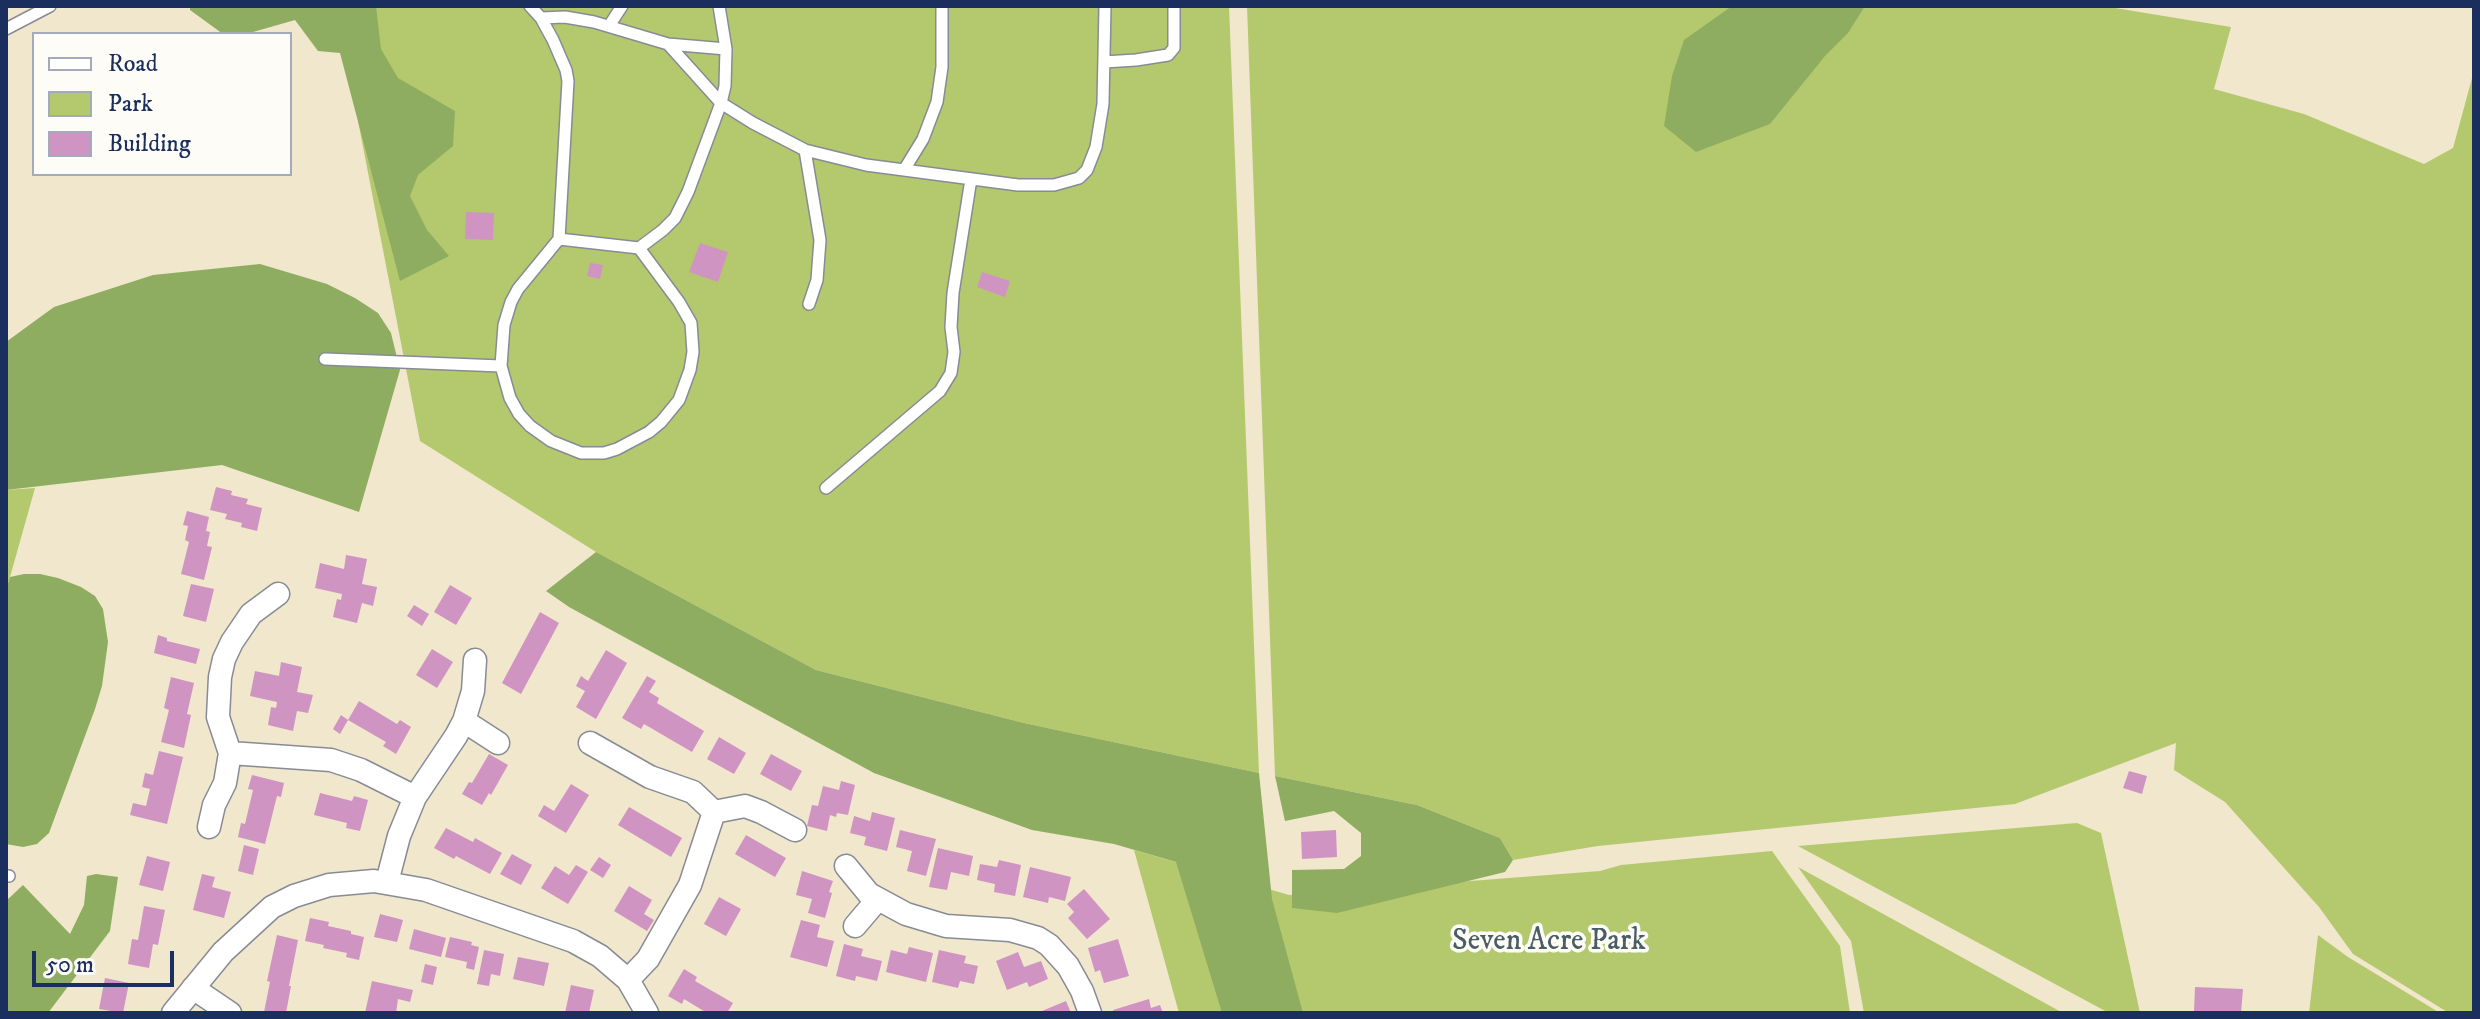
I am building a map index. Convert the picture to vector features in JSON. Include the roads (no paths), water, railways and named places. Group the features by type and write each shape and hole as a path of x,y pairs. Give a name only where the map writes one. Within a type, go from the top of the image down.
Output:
{"street":[{"path":"209,827 214,805 225,783 230,753 218,717 224,659 251,614 278,594"},
{"path":"387,882 399,836 415,797 464,721 473,691 475,660"},
{"path":"464,721 498,743"},
{"path":"590,743 650,777 693,792 714,812"},
{"path":"230,753 331,760 361,770 415,797"},
{"path":"714,812 745,806 795,830"},
{"path":"628,980 648,959 690,885 714,812"},
{"path":"846,866 869,894 906,914 946,926 1010,930 1038,938 1068,966 1090,1013"},
{"path":"173,1013 223,952 252,923 283,901 329,885 387,882 461,901 573,941 600,956 628,980 647,1013"},
{"path":"855,926 878,899"},
{"path":"193,988 230,1013"}],"lane":[{"path":"6,29 50,6"},
{"path":"530,6 541,18 560,56 568,81 559,239 511,302 504,325 501,366 504,382 519,414 540,435 567,449 581,453 604,453 630,443 671,413 685,386 693,352 691,323 639,248"},
{"path":"609,26 622,6"},
{"path":"559,239 639,248 663,230 682,205 721,103 726,49 719,6"},
{"path":"904,170 923,139 937,102 942,58 942,6"},
{"path":"668,44 721,103 805,150 866,165 971,179 1054,185 1079,178 1087,170 1100,135 1105,6"},
{"path":"1104,62 1168,55 1174,48 1174,6"},
{"path":"541,18 565,17 609,26 668,44 726,49"},
{"path":"805,150 820,240 817,280 809,304"},
{"path":"826,488 940,391 951,373 954,352 951,327 953,293 971,179"},
{"path":"325,359 501,366"}],"park label":[{"name":"Seven Acre Park","path":"1549,943"}]}
